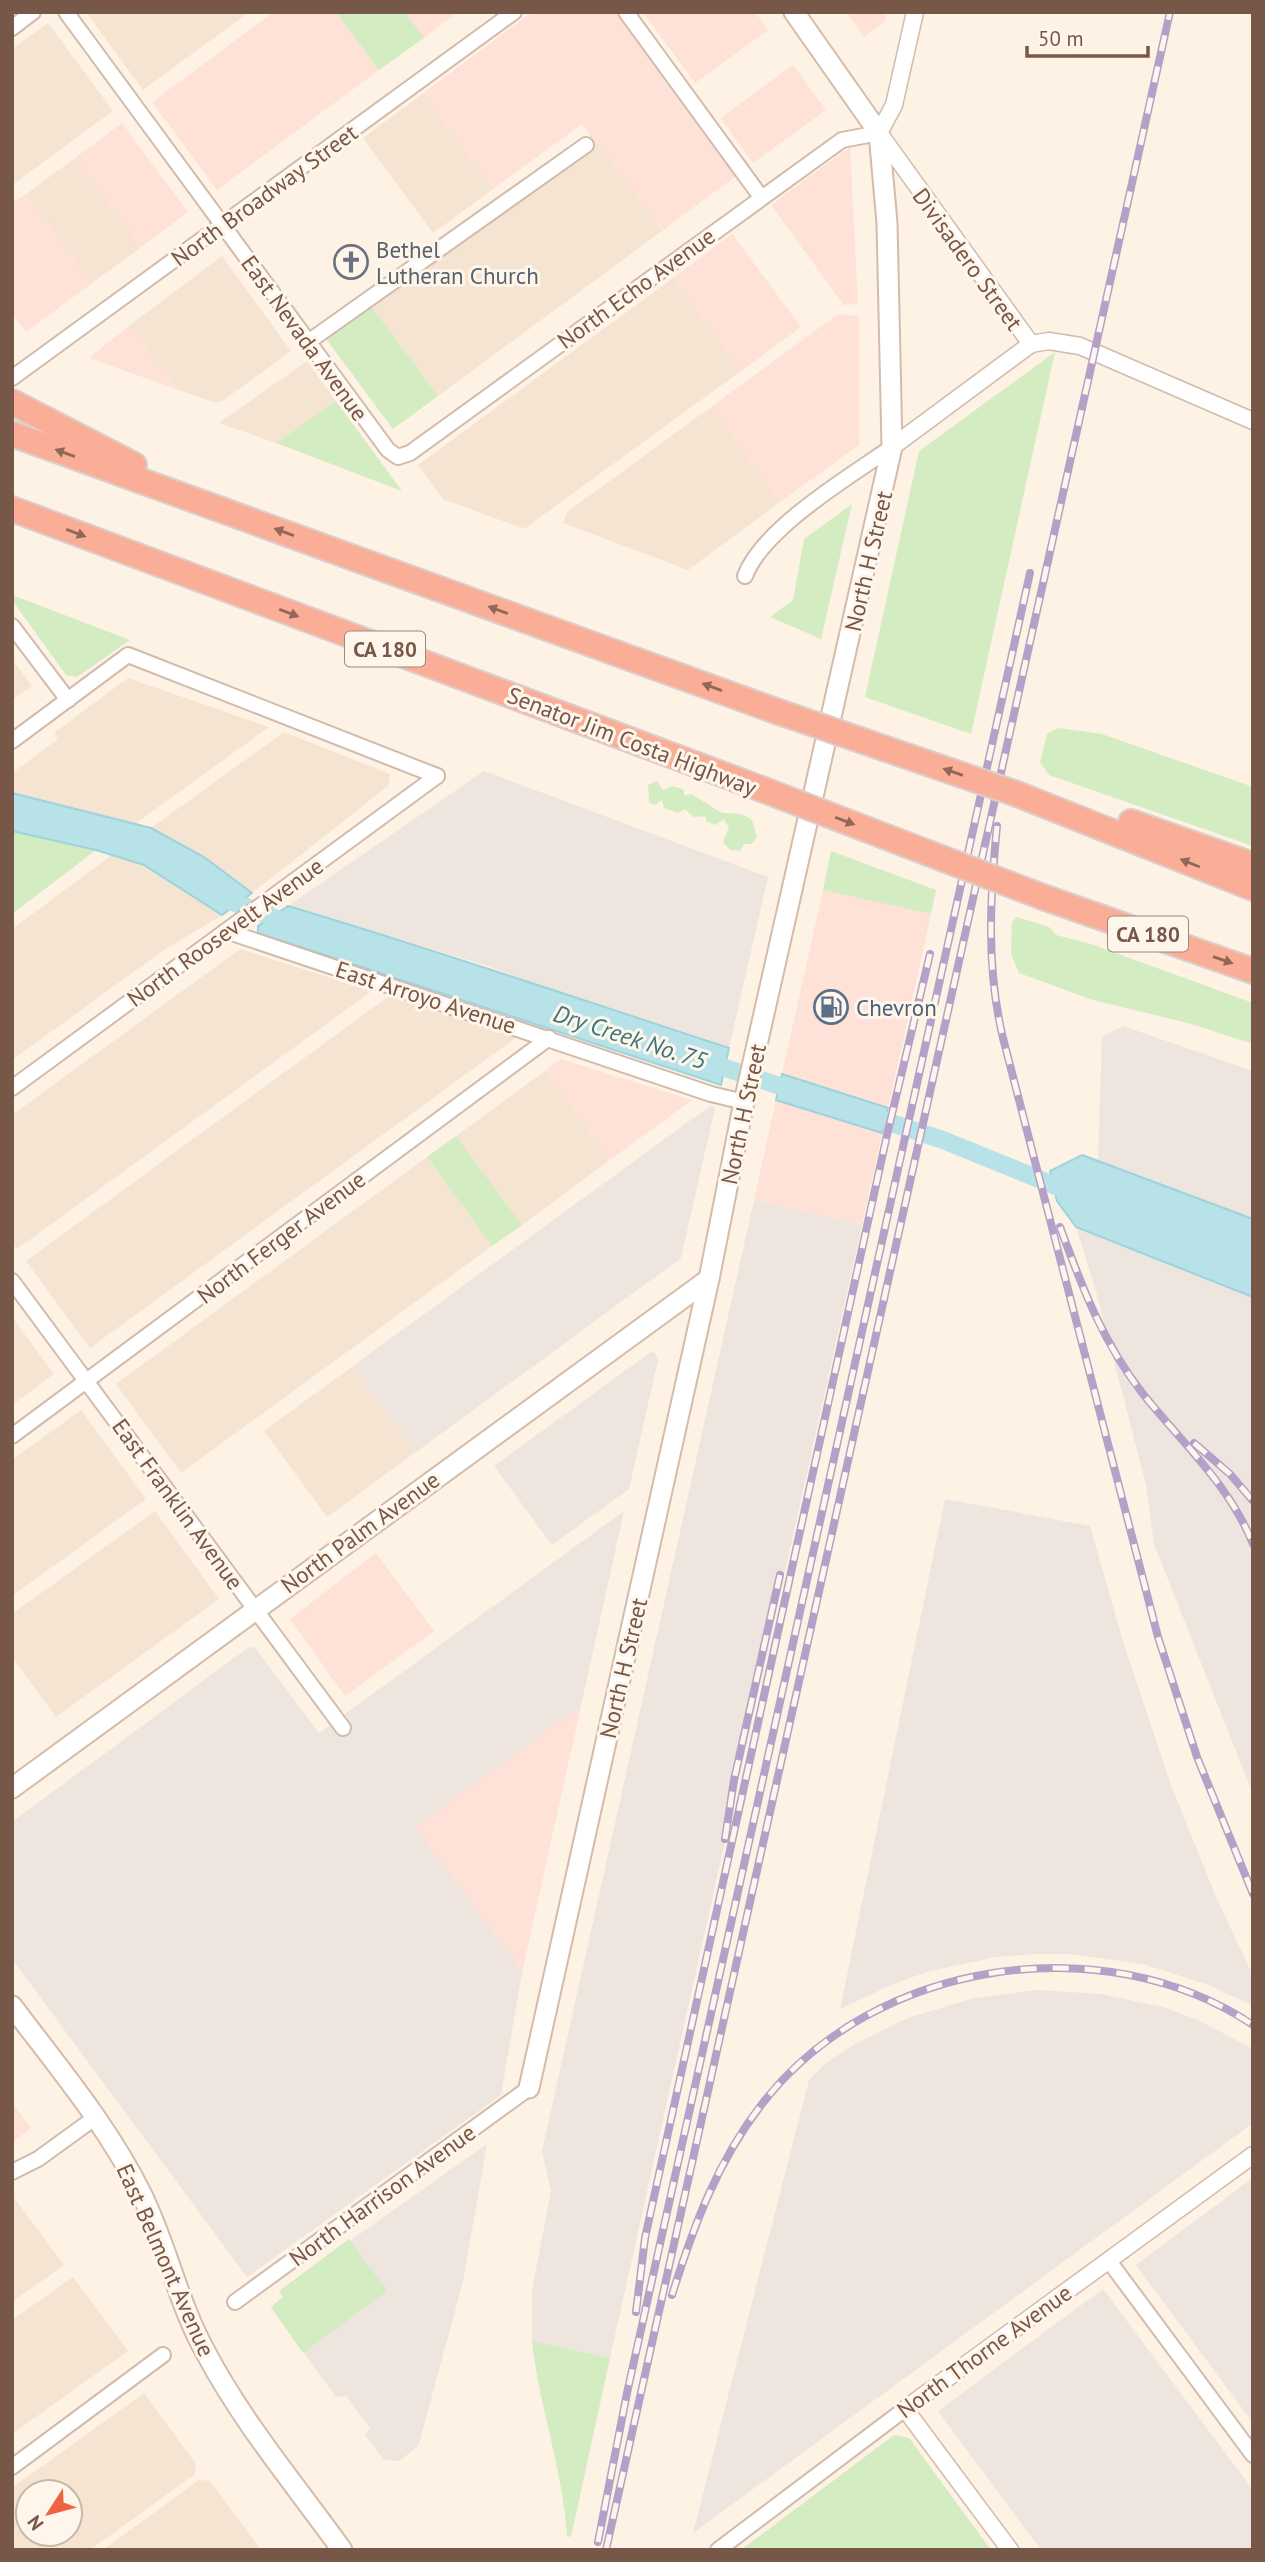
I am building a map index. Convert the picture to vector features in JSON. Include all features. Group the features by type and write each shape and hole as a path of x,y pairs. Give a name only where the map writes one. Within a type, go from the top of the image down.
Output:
{"highway":[{"path":"12,402 57,422 199,501"},
{"path":"22,437 776,711 1017,794 1059,805 1253,888"},
{"name":"Senator Jim Costa Highway","path":"12,509 1043,897 1253,971"},
{"path":"1059,805 1076,802 1253,865"}],"main road":[{"name":"Divisadero Street","path":"793,12 880,133"},
{"name":"North H Street","path":"529,2088 709,1279 744,1102 892,447 894,422 887,223 880,133"},
{"name":"North Palm Avenue","path":"12,1788 709,1279"},
{"name":"East Belmont Avenue","path":"12,2006 96,2117 142,2194 205,2352 249,2422 342,2550"}],"street":[{"path":"12,28 33,12"},
{"name":"East Nevada Avenue","path":"66,12 388,450 398,457"},
{"name":"North Broadway Street","path":"12,378 514,12"},
{"path":"626,12 761,197"},
{"path":"880,133 894,104 915,12"},
{"name":"North Echo Avenue","path":"398,457 410,453 842,140 880,133"},
{"name":"Divisadero Street","path":"880,133 1031,344 1049,341 1080,346 1253,421"},
{"path":"308,342 586,145"},
{"path":"745,576 756,554 772,535 1031,344"},
{"path":"12,626 68,700 12,741"},
{"name":"North Roosevelt Avenue","path":"12,1088 437,776 128,655 68,700"},
{"name":"East Arroyo Avenue","path":"226,931 711,1094 744,1102"},
{"name":"North Ferger Avenue","path":"12,1436 549,1038"},
{"name":"East Franklin Avenue","path":"12,1282 343,1728"},
{"name":"North Harrison Avenue","path":"235,2302 529,2088"},
{"path":"12,2172 38,2159 96,2117"},
{"name":"North Thorne Avenue","path":"718,2550 905,2409 1253,2155"},
{"path":"1109,2261 1253,2455"},
{"path":"12,2466 163,2355"},
{"path":"905,2409 1010,2550"}],"shaded area":[{"path":"86,12 249,12 143,90"},
{"path":"274,12 336,12 379,70 217,190 152,102"},
{"path":"405,12 458,12 424,38"},
{"path":"532,12 616,12 736,176 662,231 582,124 493,189 422,94"},
{"path":"643,12 755,12 768,30 695,83"},
{"path":"846,12 887,12 885,21 864,37"},
{"path":"48,23 113,111 12,185 12,49"},
{"path":"793,65 826,110 753,163 721,118"},
{"path":"422,94 493,189 433,233 363,138"},
{"path":"122,123 188,212 141,247 75,158"},
{"path":"591,135 662,231 438,396 366,299"},
{"path":"850,147 858,304 844,305 771,205"},
{"path":"75,158 141,247 92,283 26,194"},
{"path":"26,194 92,283 26,332 12,314 12,203"},
{"path":"732,234 801,327 741,371 673,278"},
{"path":"222,256 291,351 221,402 213,402 179,390 130,325"},
{"path":"673,278 741,371 524,529 443,499 418,465"},
{"path":"838,314 859,316 859,445 780,502 711,407"},
{"path":"130,325 179,390 89,358"},
{"path":"307,361 336,401 276,443 219,423"},
{"path":"711,407 780,502 688,570 563,523 567,512"},
{"path":"12,659 32,686 12,700"},
{"path":"128,678 269,727 135,824 12,793 12,773 58,739 54,733"},
{"path":"284,732 390,774 388,786 252,893 204,857 151,828"},
{"path":"484,771 768,877 729,1048 564,995 488,966 288,906"},
{"path":"113,854 144,865 222,915 161,952 12,1060 12,929"},
{"path":"823,890 931,914 888,1108 782,1074"},
{"path":"240,949 372,991 17,1249 12,1243 12,1115"},
{"path":"389,996 517,1037 90,1348 26,1261"},
{"path":"1123,1026 1253,1071 1253,1219 1098,1161 1102,1037"},
{"path":"561,1059 692,1100 610,1160 545,1071"},
{"path":"545,1071 610,1160 522,1225 456,1136"},
{"path":"776,1100 882,1133 862,1225 754,1200"},
{"path":"710,1106 715,1108 681,1258 416,1452 353,1366"},
{"path":"427,1157 492,1246 181,1473 116,1384"},
{"path":"754,1200 862,1225 610,2358 532,2341 532,2290 551,2191 542,2151"},
{"path":"1076,1227 1253,1297 1253,1794 1154,1544 1146,1485 1096,1291"},
{"path":"12,1317 54,1374 12,1405"},
{"path":"651,1352 655,1353 658,1360 629,1489 552,1545 494,1466"},
{"path":"353,1366 416,1452 327,1517 264,1431"},
{"path":"81,1410 146,1499 12,1596 12,1460"},
{"path":"945,1499 1090,1526 1124,1645 1171,1785 1216,1897 1253,1976 1253,2006 1209,1985 1143,1964 1069,1954 1033,1954 996,1957 930,1971 893,1984 840,2009"},
{"path":"155,1511 219,1599 56,1717 12,1657 12,1614"},
{"path":"624,1511 581,1706 415,1827 522,1972 501,2095 247,2277 12,1959 12,1822 249,1647 255,1648 319,1733"},
{"path":"376,1553 434,1631 345,1696 290,1619"},
{"path":"581,1706 522,1972 414,1827"},
{"path":"1037,1990 1102,1994 1166,2008 1198,2020 1253,2049 1253,2123 693,2533 809,2080 825,2064 855,2044 908,2018 971,1999"},
{"path":"12,2103 31,2128 12,2142"},
{"path":"487,2144 463,2281 420,2440 417,2447 399,2461 384,2460 365,2435 370,2428 346,2396 336,2397 271,2307 283,2297 279,2291"},
{"path":"1253,2178 1253,2423 1136,2265"},
{"path":"12,2195 64,2265 12,2302"},
{"path":"73,2277 128,2351 12,2434 12,2320"},
{"path":"1103,2289 1253,2490 1253,2550 1041,2550 938,2411"},
{"path":"144,2393 196,2464 195,2474 90,2550 12,2550 14,2487 14,2548 84,2548 84,2478 26,2478"},
{"path":"199,2480 210,2481 261,2550 103,2550"}],"green space":[{"path":"336,12 405,12 424,38 379,70"},
{"path":"366,299 438,396 393,429 321,332"},
{"path":"1055,352 971,734 865,697 919,451"},
{"path":"336,401 402,491 276,443"},
{"path":"852,504 821,639 770,617 793,600 804,539"},
{"path":"12,595 130,640 77,677 66,675 12,600"},
{"path":"1058,728 1102,734 1253,787 1253,846 1049,775 1040,762 1047,734"},
{"path":"657,781 663,790 672,786 683,789 685,796 691,794 722,813 742,814 752,820 757,838 751,844 744,844 740,851 730,850 723,842 729,827 724,819 715,825 707,822 705,816 694,817 685,809 678,813 664,808 662,800 655,805 649,802 648,785"},
{"path":"12,831 22,833 96,850 12,914"},
{"path":"831,851 936,890 931,914 823,890"},
{"path":"1017,917 1049,927 1056,935 1094,945 1253,1003 1253,1044 1188,1023 1093,1000 1019,973 1011,954 1012,922"},
{"path":"456,1136 522,1225 492,1246 427,1157"},
{"path":"349,2239 387,2291 303,2353 271,2307 283,2297 279,2291"},
{"path":"532,2341 610,2358 571,2537 567,2536 561,2487"},
{"path":"894,2435 909,2438 991,2550 741,2550"}],"water":[{"path":"12,793 151,828 204,857 252,893 222,915 144,865 96,850 12,831"},
{"path":"288,906 729,1048 721,1085 258,933 258,926"},
{"path":"782,1074 888,1108 882,1133 776,1100"},
{"path":"1082,1155 1253,1219 1253,1297 1076,1227 1057,1201 1050,1171"}],"waterway":[{"name":"Dry Creek No. 75","path":"219,893 233,902 292,925"},
{"name":"Dry Creek No. 75","path":"704,1061 801,1093"},
{"name":"Dry Creek No. 75","path":"864,1114 943,1140 1073,1193"}],"railway":[{"path":"606,2550 1170,12"},
{"path":"598,2542 627,2393 1030,573"},
{"path":"997,826 991,932 994,985 1003,1038 1158,1637 1197,1757 1253,1894"},
{"path":"636,2312 645,2238 887,1135 930,954"},
{"path":"1060,1227 1085,1293 1116,1355 1143,1394 1218,1483 1243,1522 1253,1544"},
{"path":"1194,1443 1230,1474 1253,1501"},
{"path":"725,1839 734,1780 780,1575"},
{"path":"672,2295 708,2195 746,2126 762,2104 809,2055 864,2017 927,1989 993,1973 1061,1968 1129,1975 1193,1994 1253,2025"}],"place":[{"name":"Bethel Lutheran Church","path":"351,262"},
{"name":"Chevron","path":"831,1007"}]}
